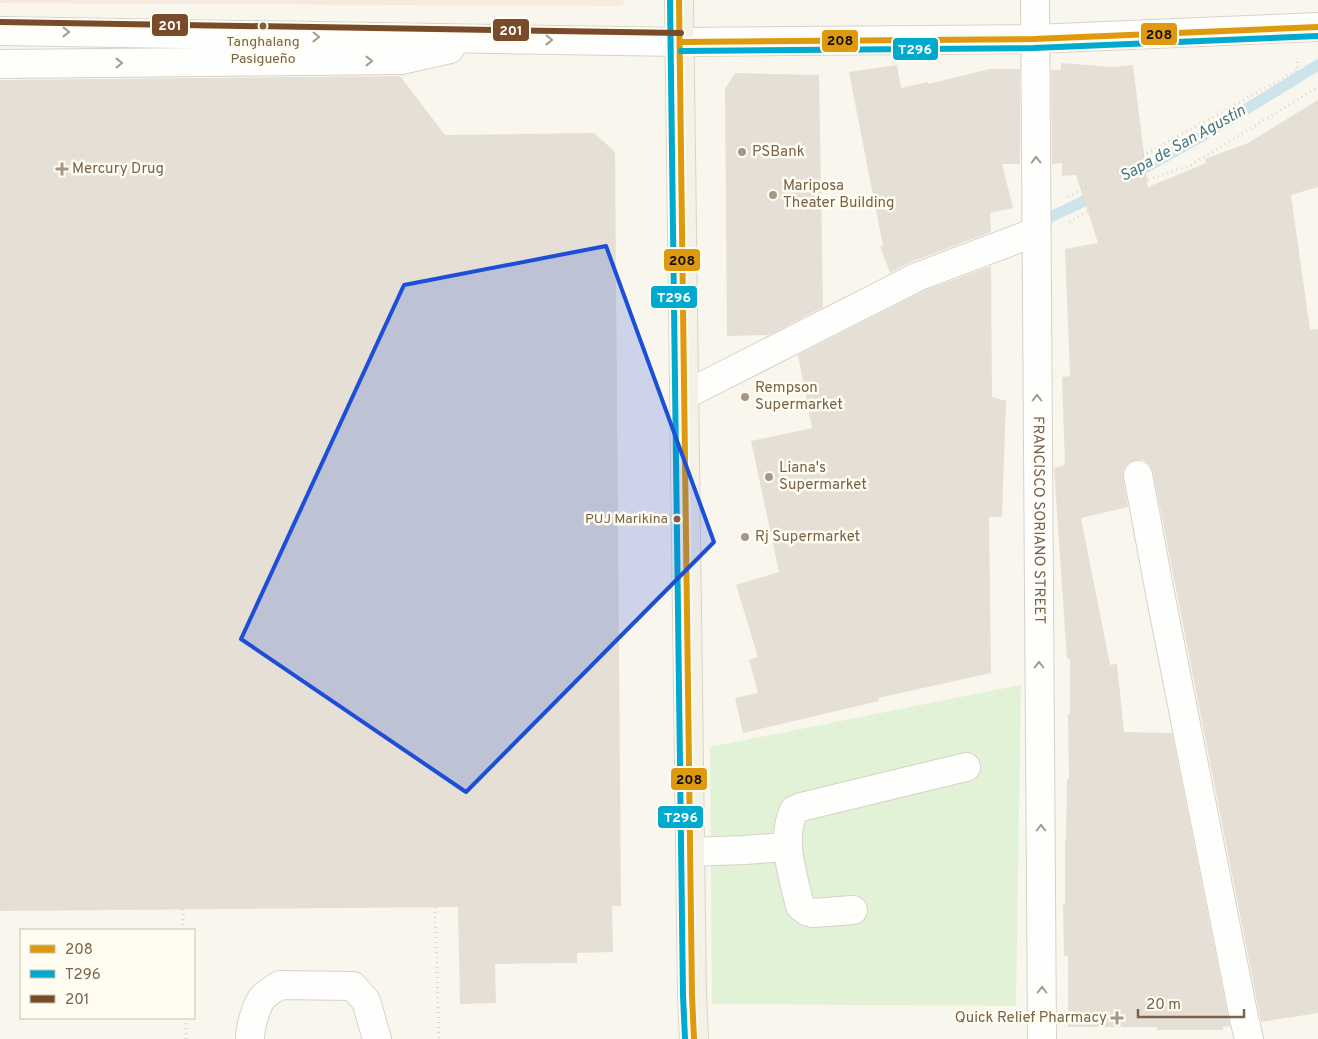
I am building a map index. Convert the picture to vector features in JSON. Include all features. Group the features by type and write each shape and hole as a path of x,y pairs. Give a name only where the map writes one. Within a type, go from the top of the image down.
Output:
{"main road":[{"path":"680,0 694,1039"}],"street":[{"name":"FRANCISCO SORIANO STREET","path":"1035,0 1042,1039"},
{"path":"0,31 681,42 1034,39 1307,28"},
{"path":"0,49 27,31"},
{"path":"0,64 401,60 494,39"},
{"path":"685,395 917,277 1036,227"},
{"path":"1138,474 1249,1039"},
{"path":"853,910 813,914 806,912 800,906 787,847 790,817 794,810 966,767"},
{"path":"691,852 787,847"},
{"path":"250,1039 250,1027 261,1000 280,985 353,986 366,1001 377,1039"}],"path":[{"path":"1036,227 1061,200 1298,70 1307,28"},
{"path":"1036,227 1135,184 1191,165 1318,87"},
{"path":"435,907 439,1039"},
{"path":"183,909 183,929"},
{"path":"186,1019 186,1039"}],"highlighted area":[{"path":"606,246 714,542 466,792 241,639 404,285"}],"shaded area":[{"path":"0,0 625,0 622,6 0,3"}],"green space":[{"path":"1021,685 1016,1006 712,1004 710,747"}],"building":[{"path":"1061,63 1113,67 1133,65 1148,187 1206,163 1205,159 1248,143 1318,100 1318,187 1291,195 1310,330 1318,329 1318,1013 1261,1022 1153,472 1150,465 1143,460 1136,460 1128,463 1123,470 1128,507 1081,518 1110,665 1117,664 1124,732 1172,733 1230,1026 1223,1027 1223,1030 1157,1030 1157,1027 1068,1027 1068,956 1064,956 1063,904 1065,904 1067,779 1069,779 1068,714 1070,714 1070,659 1067,659 1054,468 1065,465 1062,377 1070,376 1065,249 1098,243 1076,175 1062,176 1062,163 1052,164 1051,70 1061,70"},
{"path":"897,65 901,88 928,82 928,84 990,69 1020,69 1020,164 1002,164 1013,208 990,213 991,232 911,262 890,273 880,246 883,246 849,72"},
{"name":"Mariposa Theater Building","path":"735,73 819,75 823,307 769,335 727,336 725,89"},
{"path":"400,76 445,135 594,133 615,152 621,906 612,906 613,952 577,953 577,963 495,964 496,1003 460,1004 458,907 0,911 0,80"},
{"path":"991,266 992,397 1006,401 1002,517 989,517 991,673 878,698 879,701 743,733 735,698 758,693 749,660 758,657 736,585 779,572 751,441 812,428 798,355 923,291"}],"waterway":[{"name":"Sapa de San Agustin","path":"1132,175 1199,138 1318,65"},
{"name":"Sapa de San Agustin","path":"1046,219 1096,195"}],"transit line":[{"name":"T296","path":"670,0 685,1039"},
{"name":"208","path":"679,0 694,1039"},
{"name":"201","path":"0,22 681,33"},
{"name":"208","path":"681,42 1034,39 1318,27"},
{"name":"T296","path":"681,51 1034,48 1318,36"}],"place":[{"name":"Tanghalang Pasigueño","path":"263,26"},
{"name":"PSBank","path":"742,152"},
{"name":"Mercury Drug","path":"62,169"},
{"name":"Mariposa Theater Building","path":"773,195"},
{"name":"Rempson Supermarket","path":"745,397"},
{"name":"Liana's Supermarket","path":"769,477"},
{"name":"PUJ Marikina","path":"677,519"},
{"name":"Rj Supermarket","path":"745,537"},
{"name":"Quick Relief Pharmacy","path":"1117,1018"}]}
